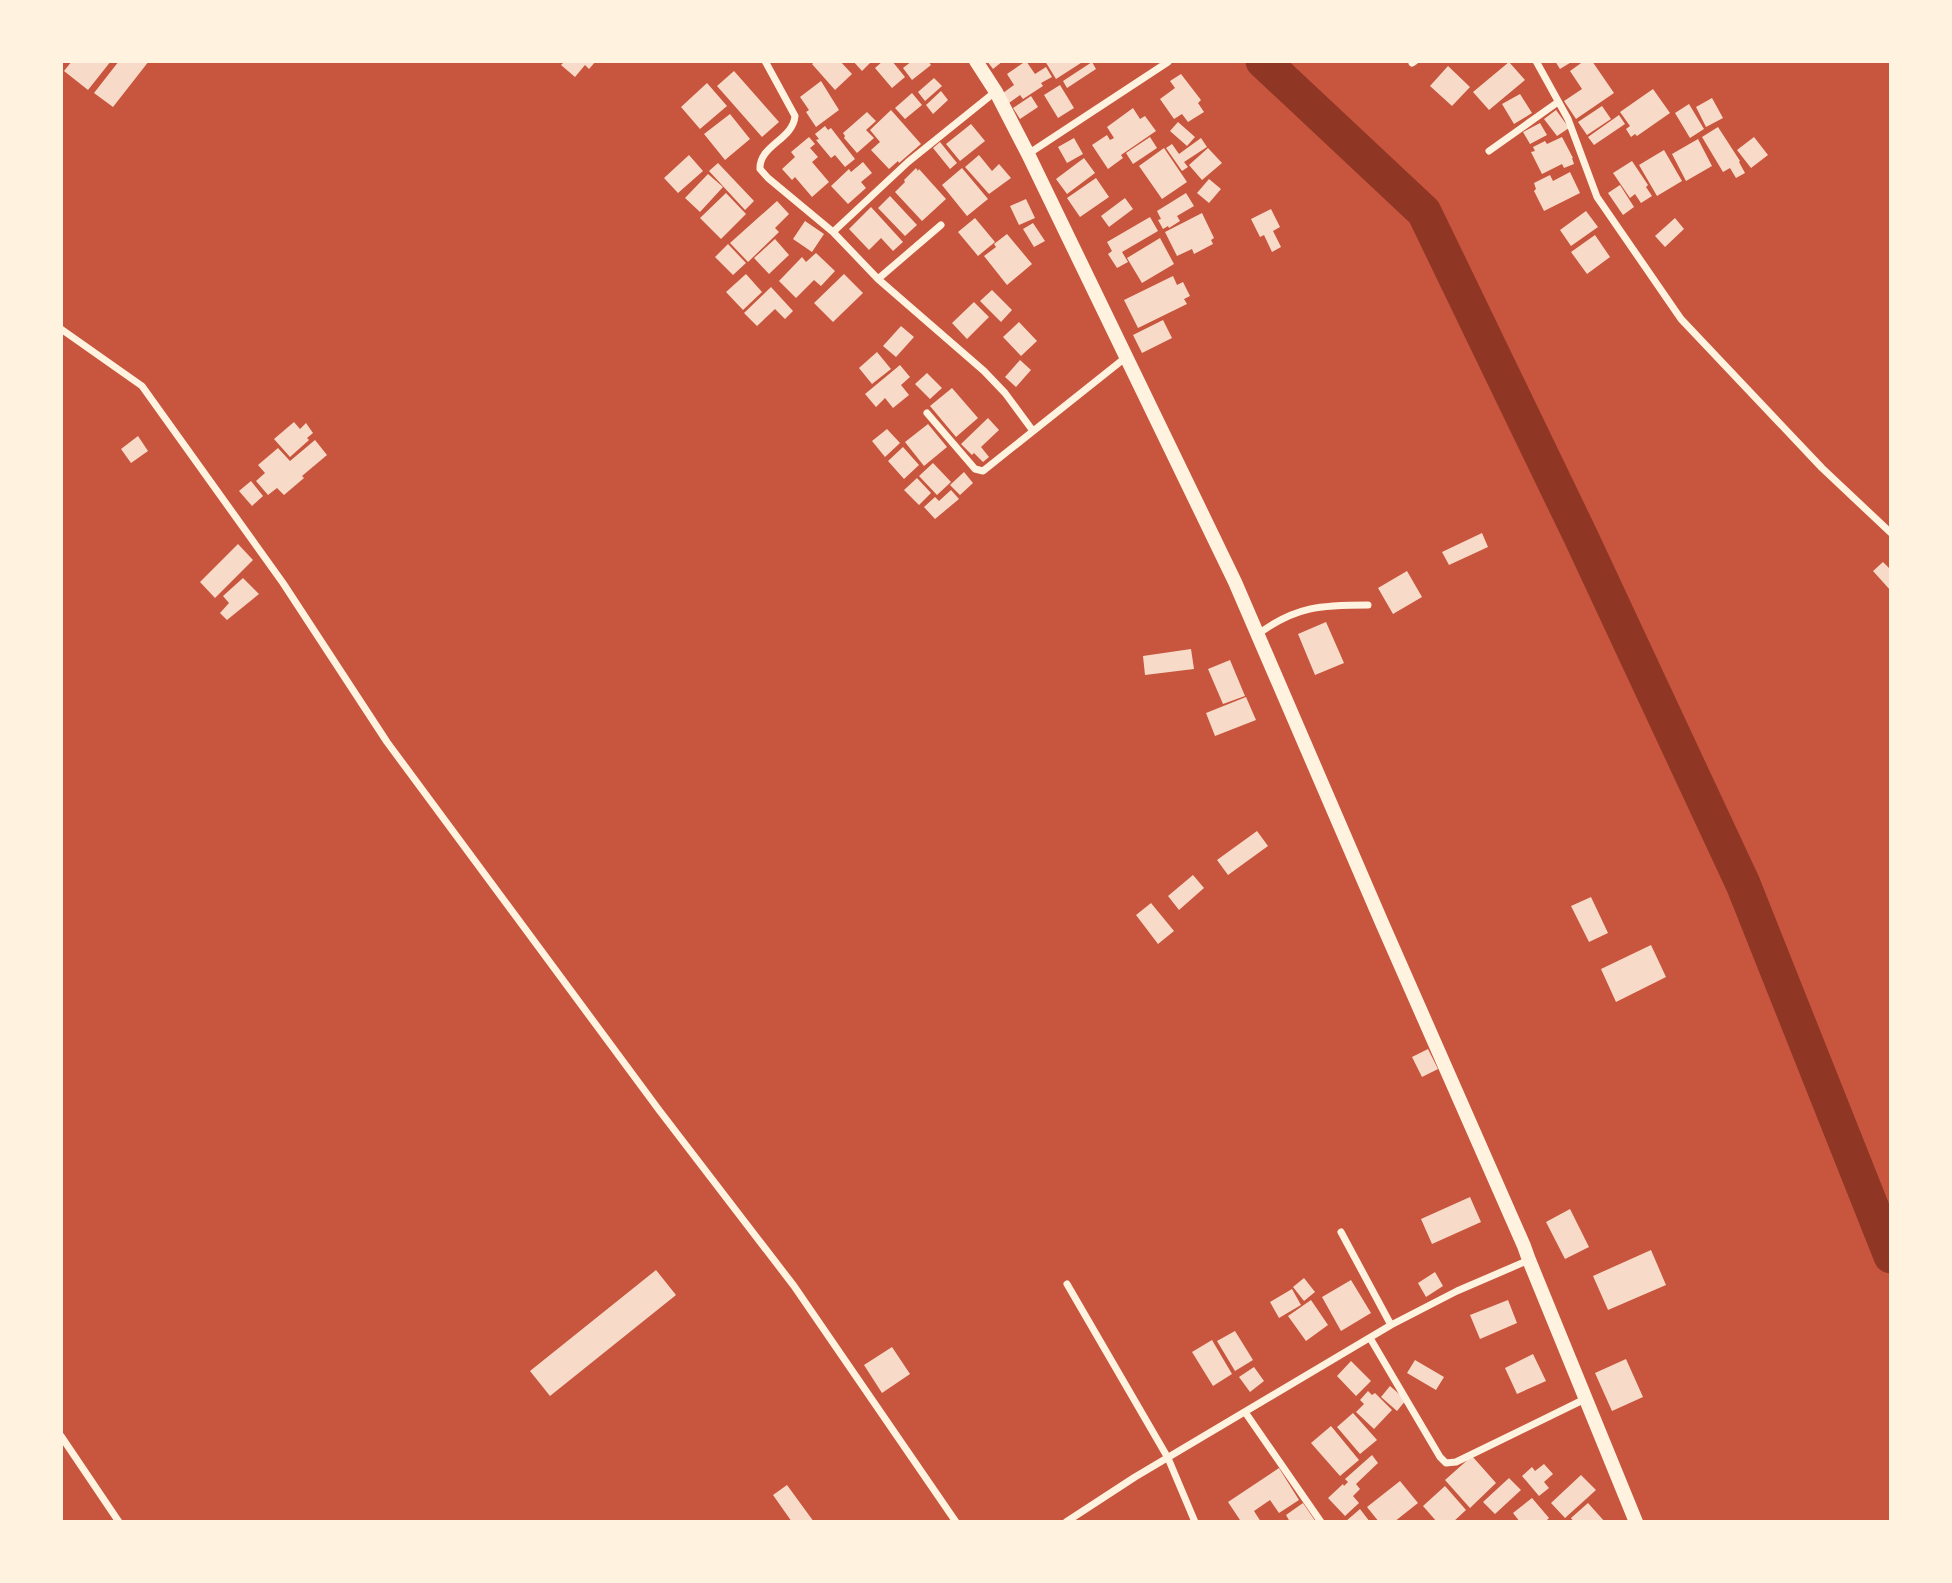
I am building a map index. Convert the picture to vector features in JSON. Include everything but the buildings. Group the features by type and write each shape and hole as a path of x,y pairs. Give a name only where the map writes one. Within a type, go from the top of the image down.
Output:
{"main road":[{"path":"976,61 996,92 1028,154 1235,582 1524,1246 1636,1522"}],"street":[{"path":"765,61 795,116 792,129 762,158 760,170 833,232 878,279 984,371 1005,393 1033,431"},
{"path":"1536,61 1568,119 1597,197 1681,319 1822,468 1891,533"},
{"path":"1028,154 1168,62"},
{"path":"833,232 908,162 996,92"},
{"path":"1489,151 1558,102"},
{"path":"878,279 941,225"},
{"path":"61,329 142,386 283,583 387,742 659,1110 794,1286 956,1522"},
{"path":"927,413 975,469 983,471 1125,358"},
{"path":"1257,635 1274,622 1303,610 1333,605 1368,605"},
{"path":"1341,1232 1391,1325"},
{"path":"1066,1522 1079,1518 1168,1458 1391,1325 1457,1291 1529,1260"},
{"path":"1067,1284 1168,1458 1195,1522"},
{"path":"1370,1338 1446,1463 1456,1462 1585,1399"},
{"path":"1245,1412 1321,1522"},
{"path":"61,1436 120,1522"}],"waterway":[{"path":"1263,61 1424,212 1581,537 1743,884 1891,1256"}]}
